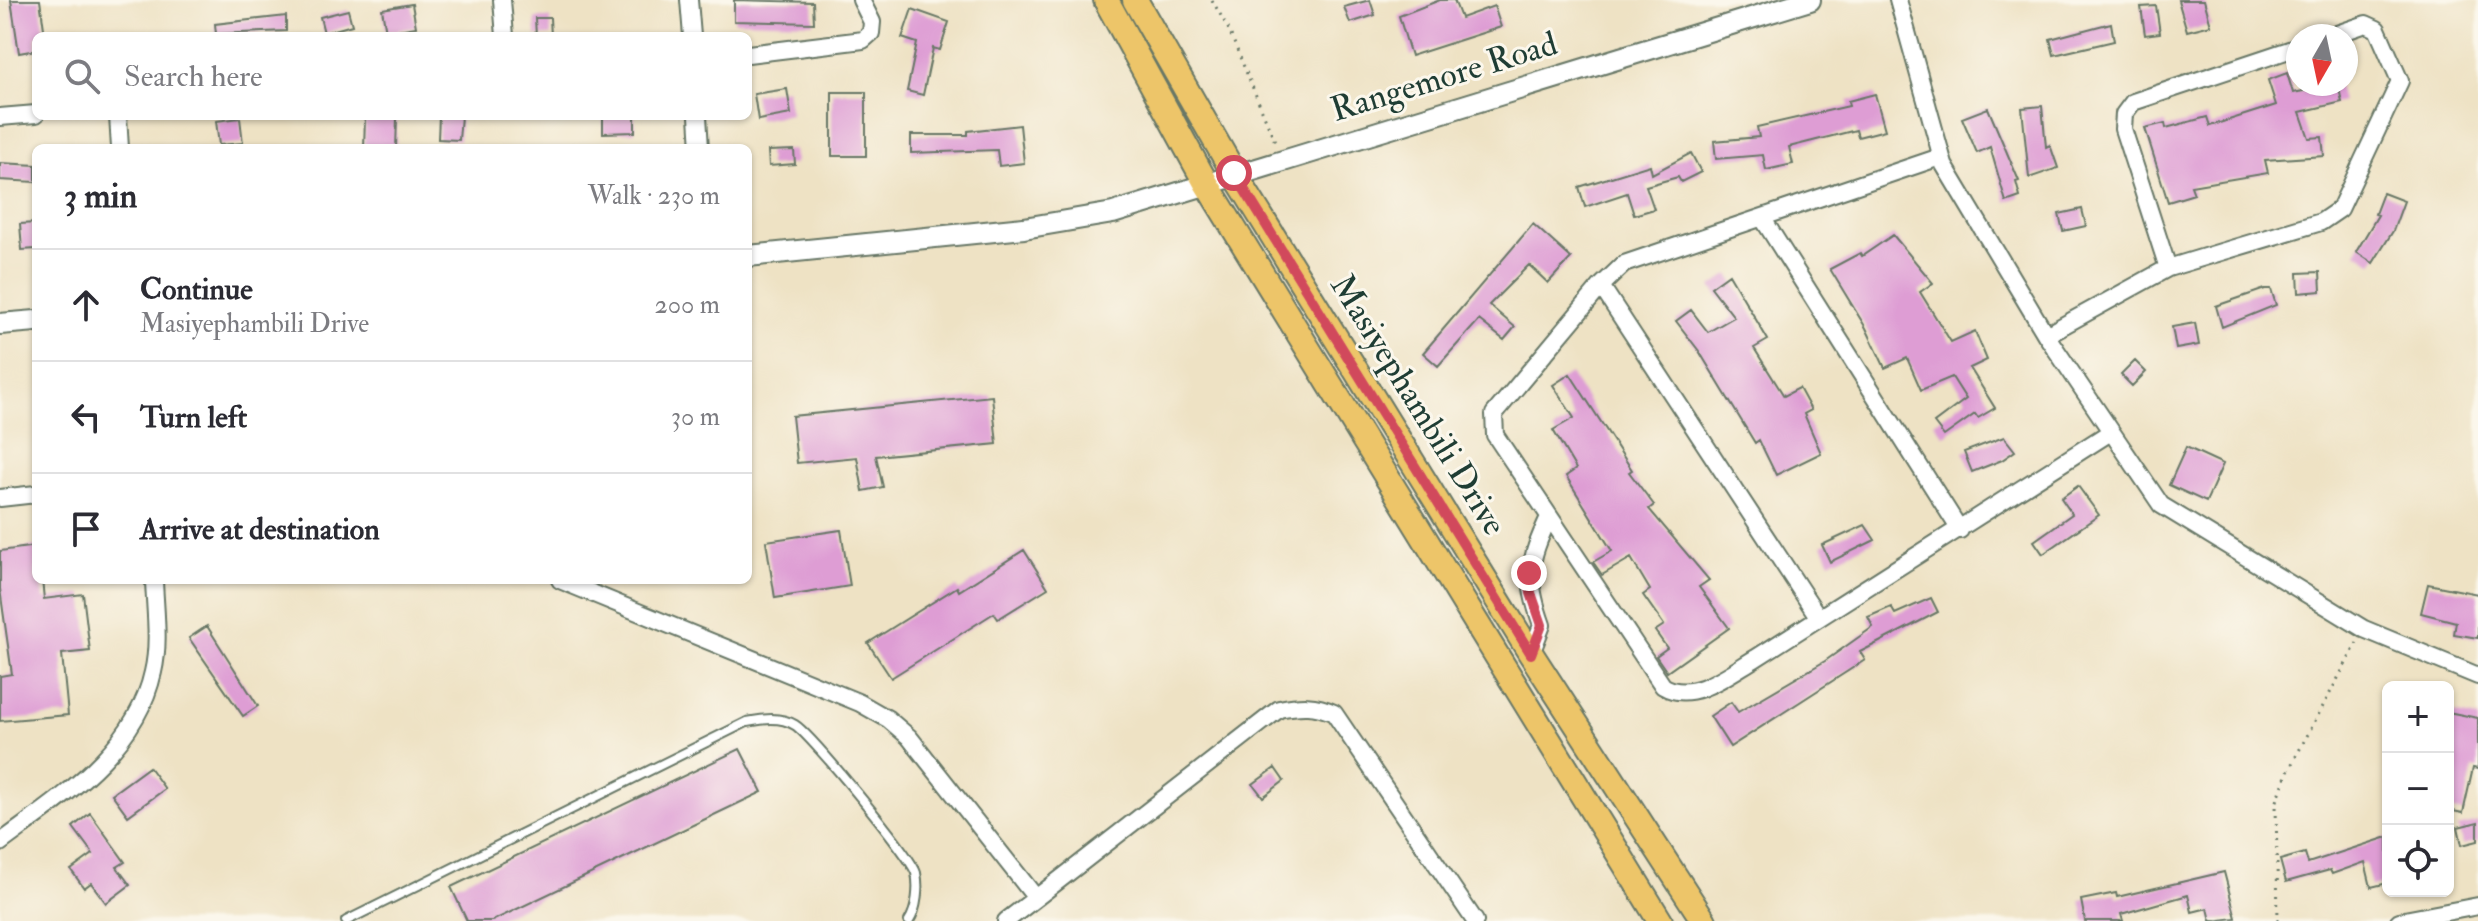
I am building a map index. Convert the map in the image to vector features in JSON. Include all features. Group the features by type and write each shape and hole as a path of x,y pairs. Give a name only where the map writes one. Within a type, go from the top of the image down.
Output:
{"main road":[{"name":"Masiyephambili Drive","path":"1106,0 1206,183 1660,921"},
{"name":"Masiyephambili Drive","path":"1135,0 1234,173 1531,654 1704,921"}],"street":[{"path":"502,0 505,32"},
{"path":"689,0 692,32"},
{"path":"752,54 863,40 871,33 872,22 861,0"},
{"name":"Rangemore Road","path":"752,256 1071,222 1113,213 1234,173 1810,0"},
{"path":"1898,0 1940,157 2046,335 2152,495 2177,518 2364,629 2478,676"},
{"path":"2046,335 2168,268 2321,222 2340,209 2400,81 2377,29 2366,24 2358,27"},
{"path":"2168,268 2123,129 2128,107 2133,102 2286,51"},
{"path":"0,117 32,114"},
{"path":"118,120 120,144"},
{"path":"698,120 700,144"},
{"path":"1940,157 1763,219 1633,259 1601,286 1493,418 1495,435 1663,686 1669,690 1688,692 1756,658 2109,433"},
{"path":"1763,219 1960,530"},
{"path":"1601,286 1819,618"},
{"path":"0,324 32,321"},
{"path":"0,498 32,494"},
{"path":"1531,654 1542,625 1531,593 1529,573 1549,517"},
{"path":"0,843 76,785 122,739 146,695 153,673 154,584"},
{"path":"570,584 860,703 888,719 909,737 1036,898"},
{"path":"1006,921 1279,709 1302,704 1334,713 1475,921"},
{"path":"2399,921 2478,906"}],"lane":[{"path":"346,921 747,722 767,718 798,726 902,847 916,873 917,899 909,921"}],"path":[{"path":"1212,0 1241,56 1281,159"},
{"path":"2278,921 2276,804 2287,773 2364,629"}],"building":[{"path":"11,0 40,0 44,32 32,32 32,51 19,53"},
{"path":"734,0 813,2 814,23 734,21"},
{"path":"1370,0 1375,15 1350,23 1344,7"},
{"path":"1440,0 1454,0 1461,18 1494,6 1501,27 1411,56 1399,16"},
{"path":"2178,0 2204,0 2211,25 2187,31"},
{"path":"412,4 416,27 386,32 382,9"},
{"path":"2156,6 2160,33 2145,35 2141,7"},
{"path":"912,9 949,22 940,50 933,48 923,95 907,91 917,43 902,38"},
{"path":"348,10 352,25 324,32 320,17"},
{"path":"286,16 286,31 216,32 215,24"},
{"path":"535,18 550,18 551,32 536,32"},
{"path":"2111,23 2114,41 2054,55 2050,39"},
{"path":"2286,73 2286,96 2341,96 2342,102 2300,112 2309,138 2322,137 2324,156 2265,160 2268,173 2191,186 2194,194 2168,202 2145,128 2165,123 2166,128 2207,117 2210,126 2276,105 2268,80"},
{"path":"787,89 791,114 758,120 754,94"},
{"path":"832,92 866,92 866,156 832,156"},
{"path":"1875,94 1885,130 1858,137 1856,130 1789,147 1793,164 1766,170 1763,155 1716,159 1714,141 1759,137 1757,127 1849,106 1848,101"},
{"path":"2042,106 2046,147 2050,145 2058,168 2029,178 2022,108"},
{"path":"1988,108 2019,181 2016,182 2020,197 2006,202 1990,147 1977,153 1962,118"},
{"path":"240,120 243,143 219,144 216,121"},
{"path":"365,120 397,120 396,144 364,144"},
{"path":"439,120 461,120 459,140 438,139"},
{"path":"603,120 635,120 635,132 603,133"},
{"path":"1020,125 1024,163 999,166 997,150 911,153 911,135 968,135 968,131"},
{"path":"794,150 795,164 769,166 768,151"},
{"path":"1691,153 1701,172 1681,182 1678,177 1646,186 1654,209 1634,215 1627,193 1585,207 1579,187 1650,165 1652,174"},
{"path":"0,163 32,165 32,182 0,180"},
{"path":"2383,193 2404,201 2393,231 2373,263 2356,252 2378,215 2375,214"},
{"path":"2082,209 2086,226 2063,231 2059,214"},
{"path":"32,223 32,249 22,250 20,224"},
{"path":"1533,224 1571,258 1548,283 1529,265 1489,305 1515,327 1504,340 1479,320 1438,366 1423,353"},
{"path":"1893,235 1933,283 1920,292 1951,342 1975,331 1987,360 1970,368 1995,408 1978,418 1975,414 1944,436 1934,423 1966,399 1952,377 1921,390 1907,358 1885,368 1866,328 1830,269 1860,253 1862,256"},
{"path":"2320,272 2321,291 2299,293 2298,273"},
{"path":"1729,274 1768,340 1754,348 1784,396 1799,388 1811,410 1804,414 1821,453 1776,475 1759,440 1755,443 1699,351 1676,321 1691,310 1708,332 1734,317 1711,287"},
{"path":"2271,289 2276,305 2222,327 2216,306"},
{"path":"2195,323 2199,345 2176,349 2172,327"},
{"path":"2135,361 2146,372 2132,386 2121,375"},
{"path":"1570,374 1632,470 1629,472 1654,505 1649,509 1709,580 1699,587 1729,628 1667,672 1656,656 1667,648 1655,631 1664,625 1643,595 1650,590 1631,558 1602,575 1593,562 1612,551 1566,476 1576,469 1553,430 1574,418 1553,385"},
{"path":"992,396 997,444 876,456 883,487 863,491 857,457 797,463 792,416"},
{"path":"2004,437 2015,451 1972,472 1964,452"},
{"path":"2186,447 2223,464 2206,502 2169,485"},
{"path":"2078,486 2099,515 2043,554 2034,541 2072,514 2061,498"},
{"path":"1865,525 1875,540 1830,562 1822,545"},
{"path":"841,530 850,586 775,598 766,541"},
{"path":"32,547 32,584 42,584 44,599 83,594 90,651 62,654 68,715 0,721 0,676 12,674 0,589 0,551"},
{"path":"1024,550 1048,588 998,619 994,613 891,678 868,643 957,587 959,591"},
{"path":"2428,584 2478,594 2478,638 2454,634 2456,622 2421,613"},
{"path":"1931,598 1938,612 1860,652 1865,660 1730,747 1710,716 1731,702 1738,712 1825,661 1873,627 1868,617 1891,607 1895,614"},
{"path":"207,626 258,706 243,716 189,638"},
{"path":"2454,713 2478,718 2478,769 2473,768 2463,813 2454,811"},
{"path":"740,749 762,792 492,921 467,921 451,887"},
{"path":"149,767 165,789 128,816 112,794"},
{"path":"1275,768 1284,781 1263,797 1253,784"},
{"path":"90,813 125,862 117,867 130,885 106,903 91,883 84,888 71,870 93,854 73,827"},
{"path":"2478,822 2478,841 2462,845 2458,827"},
{"path":"2382,839 2382,884 2371,887 2365,862 2332,874 2330,870 2286,882 2280,860 2305,853 2308,863"},
{"path":"2224,872 2236,918 2211,921 2208,908 2192,912 2188,895 2121,914 2123,921 2085,921 2081,900 2116,893 2117,897"}],"route":[{"path":"1234,173 1531,654 1542,625 1531,593 1529,573"}]}
